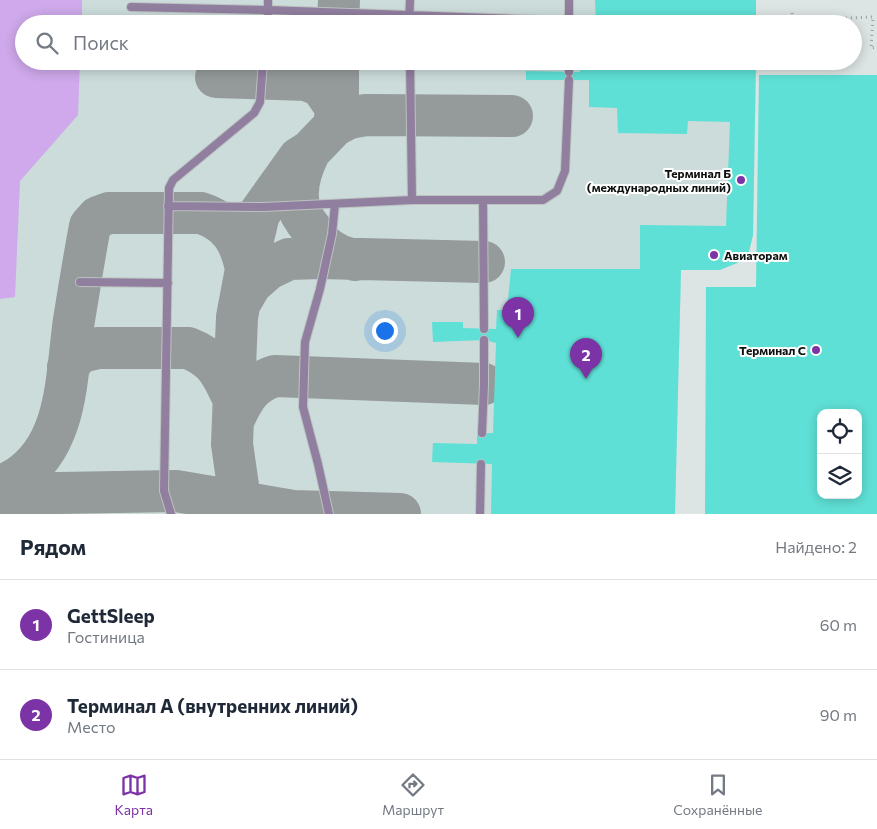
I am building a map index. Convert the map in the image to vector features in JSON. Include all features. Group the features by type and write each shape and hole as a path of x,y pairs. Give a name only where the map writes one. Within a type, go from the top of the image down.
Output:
{"lane":[{"path":"267,15 268,0"},
{"path":"409,14 410,0"},
{"path":"569,0 569,15"},
{"path":"131,7 429,15"},
{"path":"170,514 164,490 169,188 173,180 246,121 258,108 262,70"},
{"path":"410,70 412,200"},
{"path":"168,206 254,207 412,200 543,200 557,191 565,171 569,70"},
{"path":"483,200 484,329"},
{"path":"329,514 318,464 302,407 305,342 332,234 335,204"},
{"path":"80,282 168,283"},
{"path":"482,433 484,340"},
{"path":"480,514 481,464"}],"path":[{"path":"862,17 873,17 872,48 877,47"}],"shaded area":[{"path":"0,0 756,0 756,15 15,15 15,70 756,70 753,235 749,252 737,263 720,270 681,270 675,514 0,514"},
{"path":"0,0 82,0 82,15 15,15 15,70 80,70 78,115 20,181 15,297 0,299"}],"building":[{"path":"595,0 756,0 756,15 596,15"},
{"path":"580,70 756,70 753,235 749,252 737,263 720,270 681,270 675,514 491,514 492,464 432,462 433,443 477,444 477,433 493,433 496,343 484,340 433,342 432,322 463,322 463,328 496,329 497,310 507,310 511,269 640,269 640,225 726,226 730,122 688,121 687,134 618,133 617,108 589,107 589,80 526,80 526,71 580,72"},
{"name":"Терминал С","path":"759,75 877,75 877,514 705,514 706,287 756,287"}],"taxiway":[{"path":"338,15 339,0"},
{"path":"242,514 232,444 237,317 246,269 259,214 299,158 310,151 334,126 338,95 338,70"},
{"path":"216,77 306,80 321,86 336,108"},
{"path":"334,126 349,118 366,115 512,116"},
{"path":"309,153 299,183 298,199 301,214 325,247 339,255 355,260"},
{"path":"0,487 17,478 34,464 47,447 56,428 66,385 74,320 90,226 98,217 109,213 201,213 219,222 232,234 241,249 246,269"},
{"path":"241,301 251,284 268,269 289,259 484,262"},
{"path":"68,367 78,353 98,348 188,348 211,362 221,374 233,398"},
{"path":"233,421 249,393 260,383 275,376 484,384"},
{"path":"0,494 176,491 293,511"},
{"path":"278,514 293,511 400,514"}],"place":[{"name":"Терминал Б (международных линий)","path":"741,180"},
{"name":"Авиаторам","path":"714,255"},
{"name":"GettSleep","path":"518,338"},
{"name":"Терминал С","path":"816,350"},
{"name":"Терминал А (внутренних линий)","path":"586,379"}]}
